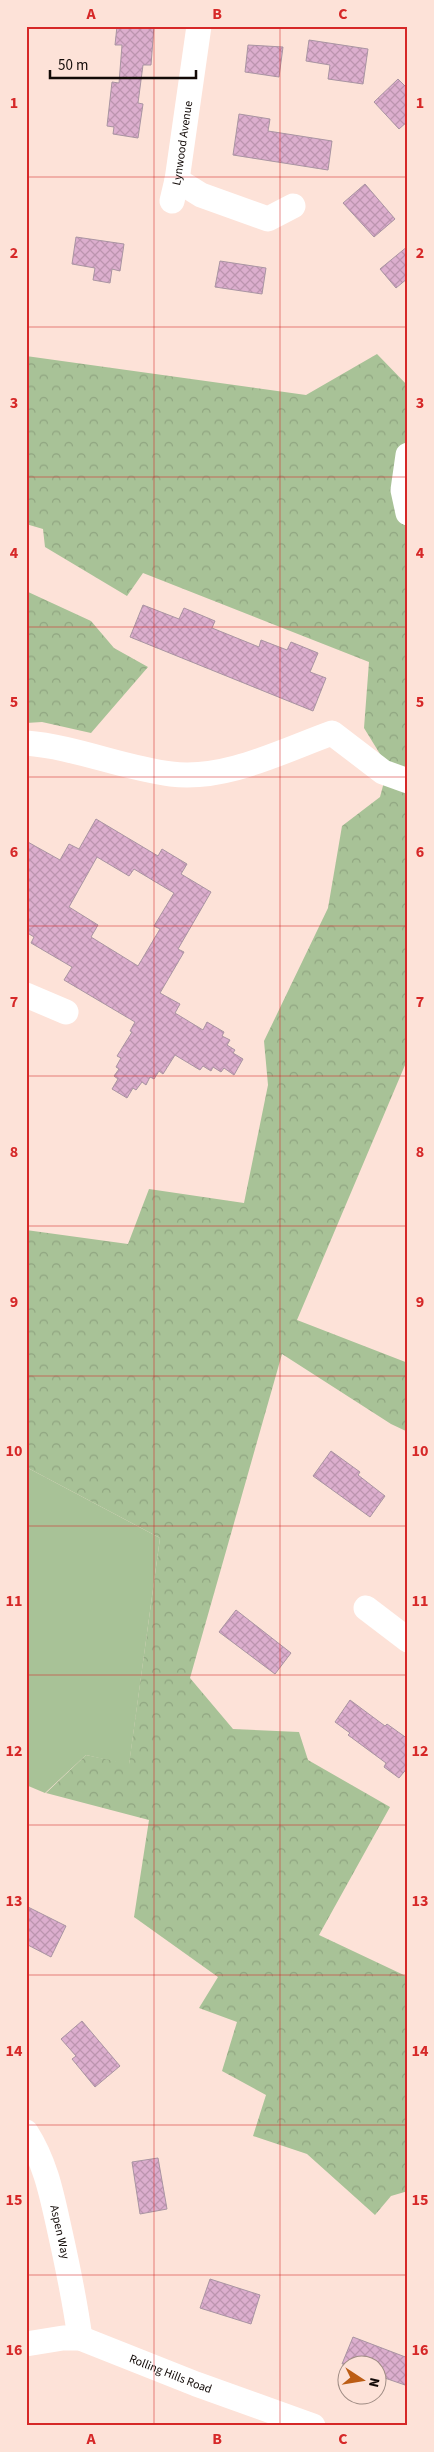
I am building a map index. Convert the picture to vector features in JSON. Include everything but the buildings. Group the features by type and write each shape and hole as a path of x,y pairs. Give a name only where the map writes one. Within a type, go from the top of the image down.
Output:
{"street":[{"name":"Lynwood Avenue","path":"199,26 174,190 201,195 268,219 293,206"},
{"path":"408,454 403,490 408,513"},
{"path":"26,743 82,752 140,769 173,774 208,774 248,763 332,733 383,772 408,781"},
{"path":"26,995 66,1012"},
{"path":"366,1608 408,1640"},
{"name":"Aspen Way","path":"26,2132 37,2149 47,2171 74,2294 80,2338"},
{"name":"Rolling Hills Road","path":"26,2344 63,2338 80,2338 196,2384 313,2426"}],"green space":[{"path":"377,354 408,386 408,1058 297,1320 408,1363 408,1432 391,1424 282,1354 190,1678 233,1729 299,1732 308,1760 390,1807 319,1935 408,1977 408,2191 391,2196 375,2215 307,2154 253,2136 266,2095 222,2071 237,2022 199,2008 218,1977 134,1917 149,1820 46,1793 86,1755 129,1764 160,1538 26,1467 26,1230 128,1244 149,1189 244,1203 268,1085 264,1041 328,908 342,826 380,797 388,767 364,728 369,662 143,573 127,596 45,547 43,529 26,524 26,356 306,395"},
{"path":"26,591 91,621 114,648 148,667 91,733 42,722 26,723"},
{"path":"26,1467 160,1538 129,1765 86,1755 45,1793 26,1785"}]}
